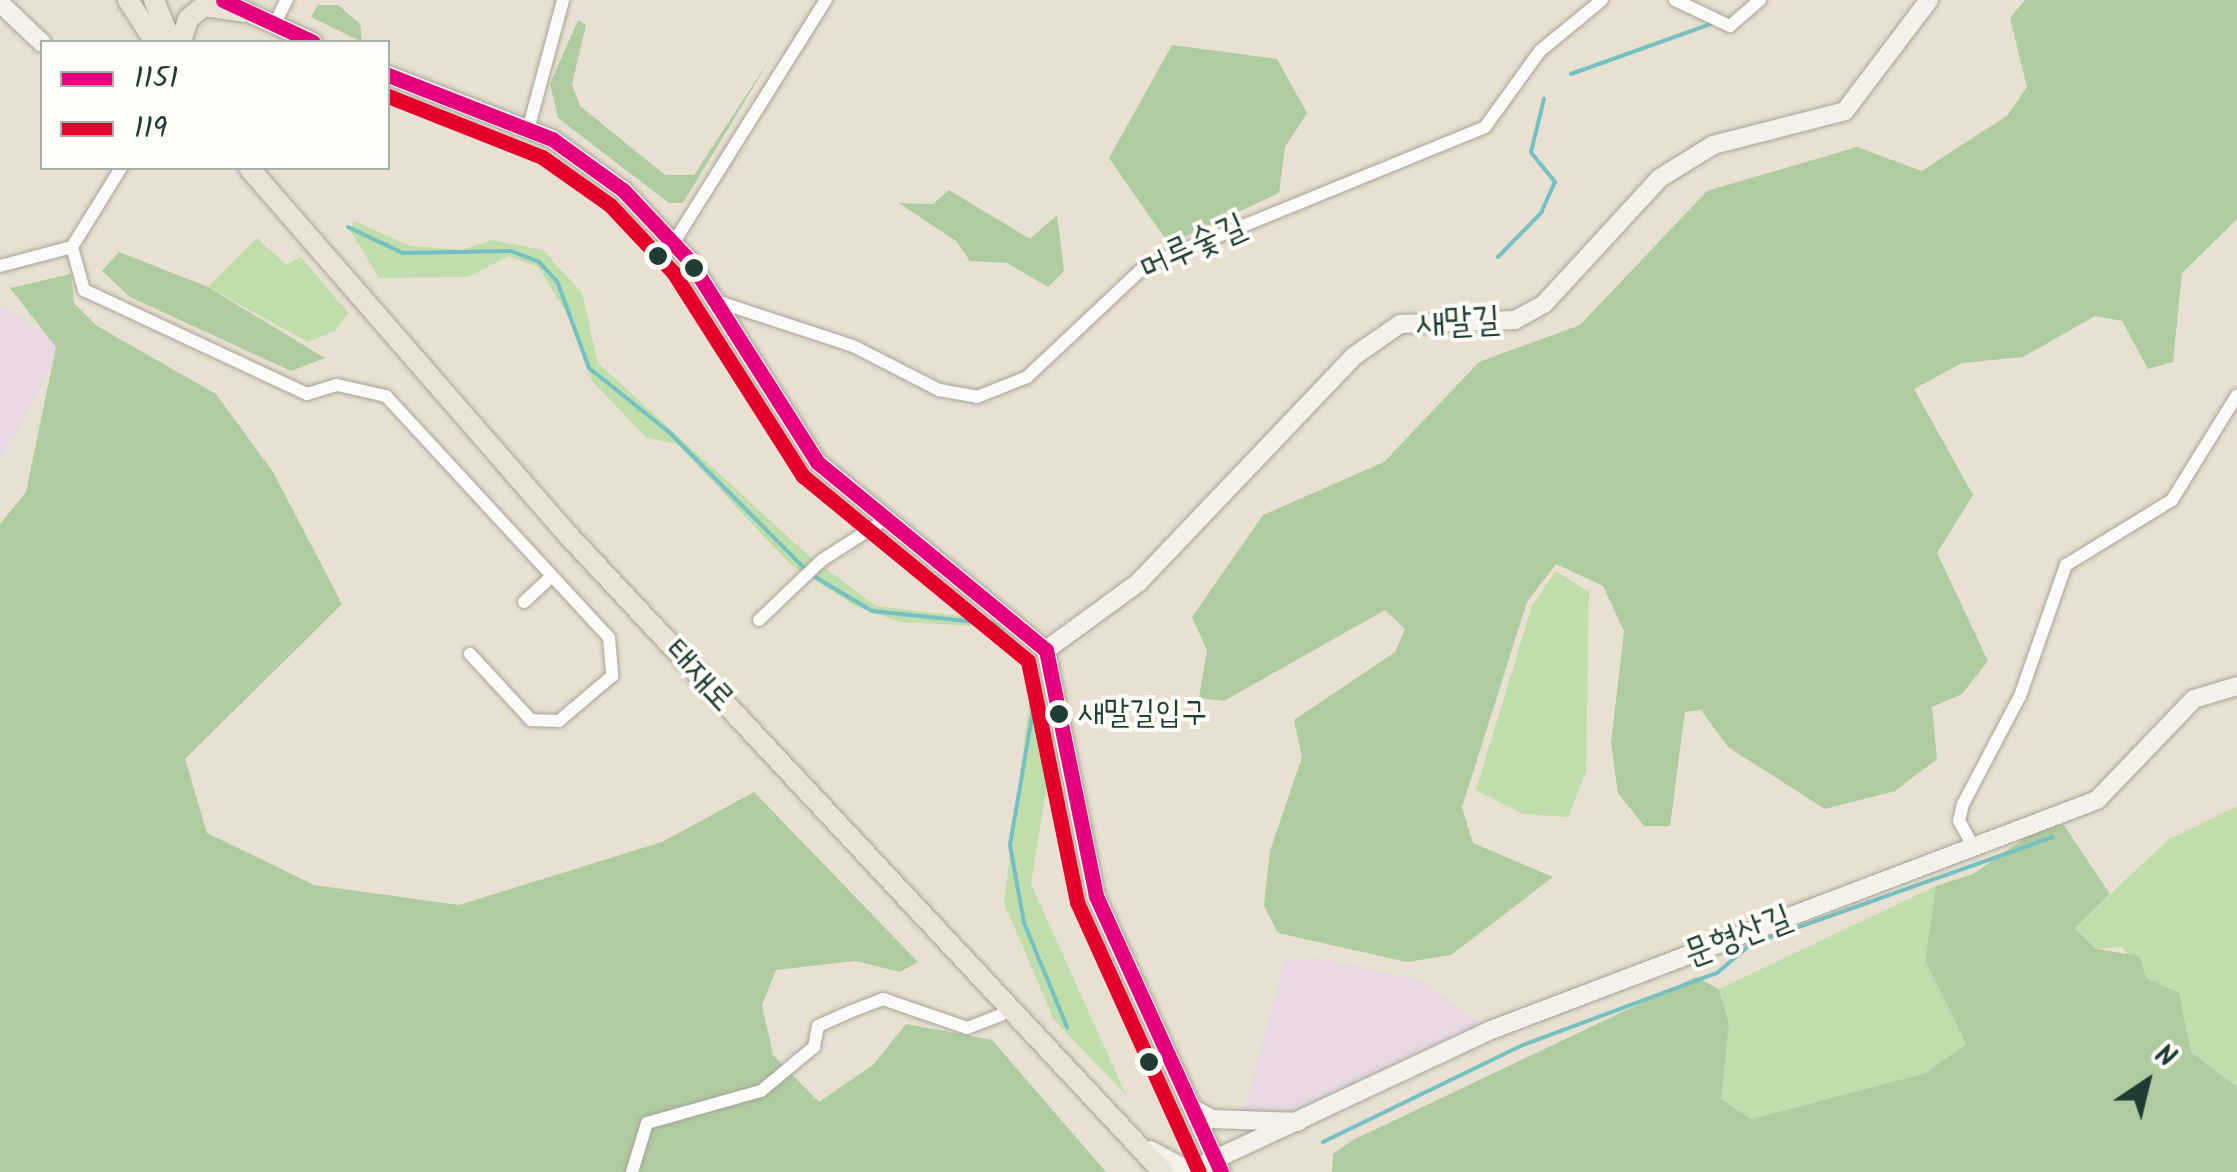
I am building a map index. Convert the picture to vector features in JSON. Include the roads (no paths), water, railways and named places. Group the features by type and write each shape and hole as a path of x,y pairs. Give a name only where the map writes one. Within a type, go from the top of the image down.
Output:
{"main road":[{"path":"128,0 154,40"},
{"path":"144,0 162,40"},
{"path":"154,0 170,40"},
{"path":"182,40 188,19 204,6 233,4"},
{"name":"태재로","path":"244,170 564,540 1148,1172"},
{"name":"태재로","path":"244,170 569,536 1163,1172"}],"street":[{"path":"274,25 287,0"},
{"path":"528,130 562,0"},
{"path":"674,242 826,0"},
{"name":"머루숯길","path":"713,300 853,346 938,390 977,396 1026,377 1145,266 1485,127 1540,51 1602,0"},
{"path":"1675,0 1730,26 1760,0"},
{"name":"새말길","path":"1046,650 1138,583 1354,356 1400,324 1516,320 1544,304 1660,178 1713,145 1845,111 1929,0"},
{"path":"0,3 40,41"},
{"path":"233,4 308,40"},
{"path":"390,76 528,130 592,163 674,242 817,462 884,522 1046,650 1096,896 1216,1168"},
{"path":"0,266 72,247 119,170"},
{"path":"72,247 84,290 308,394 337,384 386,396 610,638 612,676 559,721 531,720 470,654"},
{"path":"1973,846 1959,822 1963,804 2015,708 2066,565 2172,500 2237,395"},
{"path":"759,620 822,560 884,522"},
{"path":"524,602 552,576"},
{"name":"문형산길","path":"1137,1141 1174,1167 1216,1168 1491,1030 2097,800 2194,699 2237,686"},
{"path":"632,1172 647,1123 761,1092 814,1047 818,1026 852,1011 882,999 966,1028 1001,1016"},
{"path":"1191,1108 1212,1119 1308,1122"}],"waterway":[{"path":"1571,74 1716,22"},
{"path":"1498,257 1541,213 1555,182 1531,152 1544,99"},
{"path":"348,227 403,253 511,251 539,262 557,281 589,368 670,433 805,569"},
{"path":"812,575 872,611 994,624 1014,648"},
{"path":"1025,665 1035,699 1010,845 1024,923 1067,1027"},
{"path":"1323,1142 1523,1045 1717,973 1751,944 2053,837"}],"place":[{"name":"새말길입구","path":"1059,714"}]}
